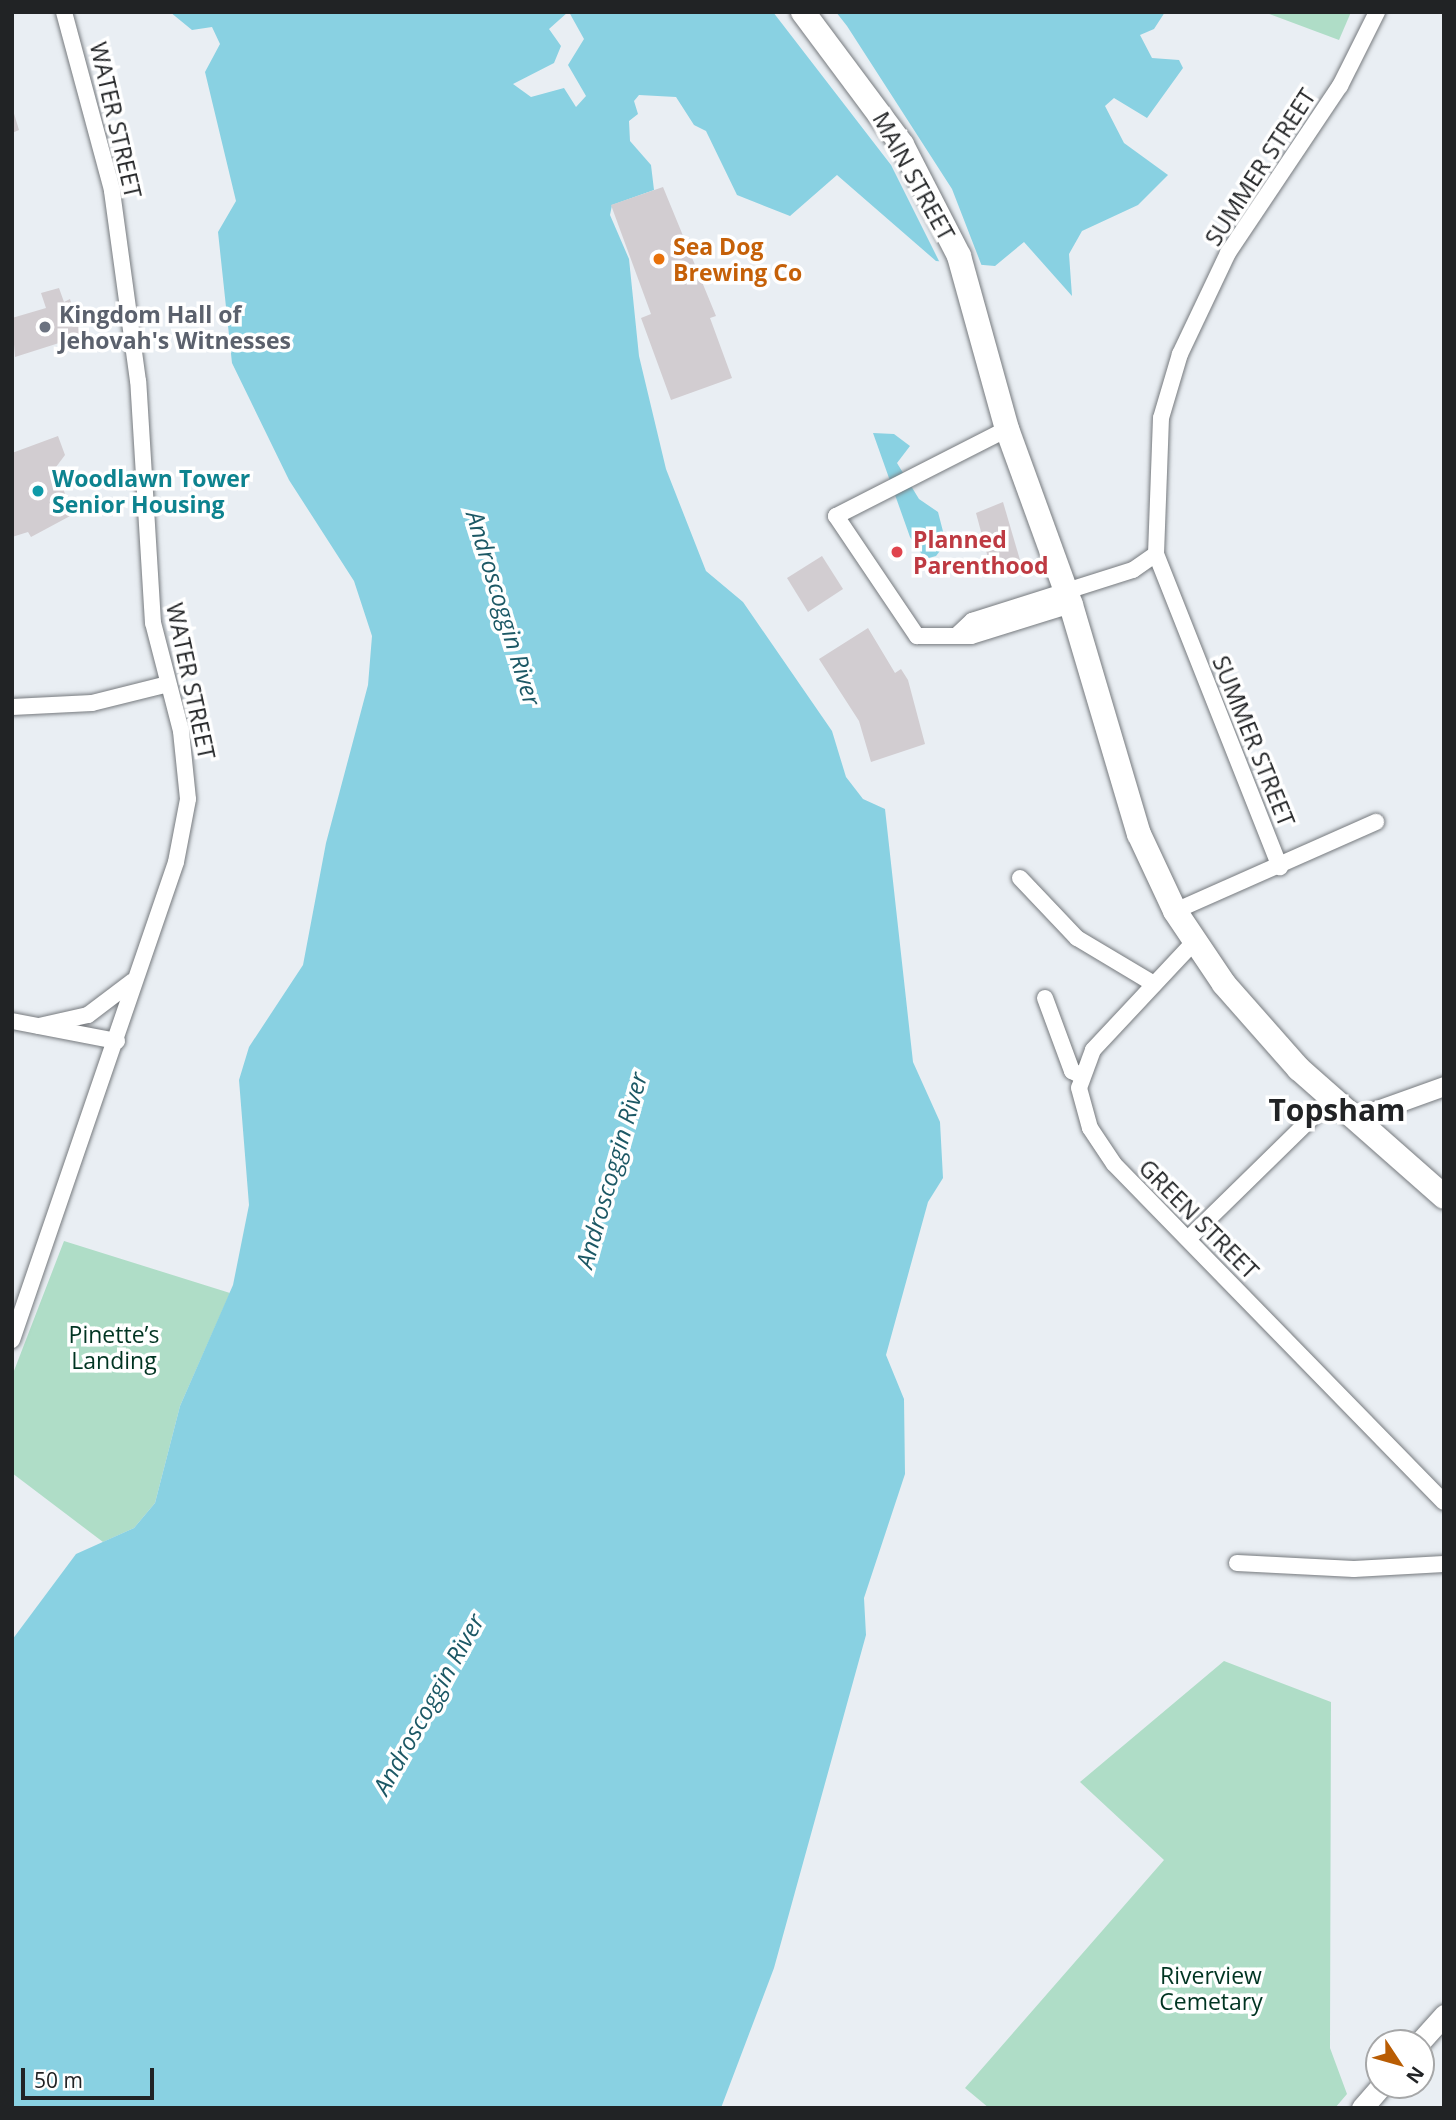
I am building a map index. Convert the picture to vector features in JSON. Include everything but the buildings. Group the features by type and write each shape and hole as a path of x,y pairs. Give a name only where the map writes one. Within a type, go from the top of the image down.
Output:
{"main road":[{"name":"MAIN STREET","path":"803,12 902,145 958,256 992,357 1007,429 1069,599 1139,834 1175,911 1194,942 1271,1039 1332,1098 1444,1197"},
{"path":"1432,2029 1444,2015"}],"street":[{"name":"WATER STREET","path":"12,1339 117,1041 176,862 188,799 181,731 168,684 149,588 138,381 114,202 64,12"},
{"name":"SUMMER STREET","path":"1280,867 1156,554 1161,418 1180,354 1228,253 1340,86 1377,12"},
{"path":"1007,429 836,516 904,622 926,639 957,635 972,621 1069,599 1133,570 1156,554"},
{"path":"12,707 92,703 168,684"},
{"path":"1175,911 1280,867 1376,822"},
{"path":"1020,878 1077,938 1154,985"},
{"path":"1045,998 1072,1071 1080,1075 1093,1050 1194,942"},
{"path":"39,1026 88,1015 114,1001 137,976"},
{"path":"12,1021 117,1041"},
{"name":"GREEN STREET","path":"1080,1075 1090,1128 1114,1164 1444,1502"},
{"path":"1355,1118 1444,1086"},
{"path":"1188,1239 1332,1098"},
{"path":"1237,1563 1354,1569 1444,1564"}],"green space":[{"path":"1264,12 1351,12 1339,40"},
{"name":"Pinette’s Landing","path":"64,1241 230,1293 180,1406 155,1503 134,1528 103,1542 12,1473 12,1376"},
{"name":"Riverview Cemetary","path":"1224,1661 1331,1702 1330,2048 1347,2094 1335,2108 989,2108 965,2088 1164,1860 1080,1782"}],"water":[{"name":"Androscoggin River","path":"170,12 568,12 549,29 561,46 554,63 513,84 531,97 564,88 576,107 586,96 568,65 584,39 569,12 1165,12 1154,29 1140,35 1152,58 1179,60 1183,68 1147,118 1114,98 1105,106 1124,143 1168,175 1138,205 1082,231 1069,254 1072,296 1024,242 995,266 936,261 837,175 790,216 737,195 706,131 694,125 676,97 639,95 634,101 638,114 629,121 630,141 651,165 654,190 612,205 610,215 629,259 639,356 666,469 706,571 743,602 832,731 846,777 863,799 885,809 913,1062 940,1122 943,1178 928,1202 886,1355 904,1399 905,1474 864,1598 866,1635 774,1968 721,2108 12,2108 12,1640 76,1554 134,1528 155,1503 180,1406 233,1285 249,1205 239,1080 249,1047 303,965 326,843 368,685 372,636 354,581 289,480 232,363 218,232 236,201 205,72 220,44 212,27 192,30"},
{"path":"873,433 894,434 910,446 897,463 919,499 938,512 946,543 936,556 925,559 910,537"}],"pier":[{"path":"773,12 836,12 952,189 983,269 941,265 891,165"}],"place":[{"name":"Sea Dog Brewing Co","path":"659,259"},
{"name":"Kingdom Hall of Jehovah's Witnesses","path":"45,327"},
{"name":"Woodlawn Tower Senior Housing","path":"38,491"},
{"name":"Planned Parenthood","path":"897,552"}],"district":[{"name":"Topsham","path":"1337,1110"}]}
